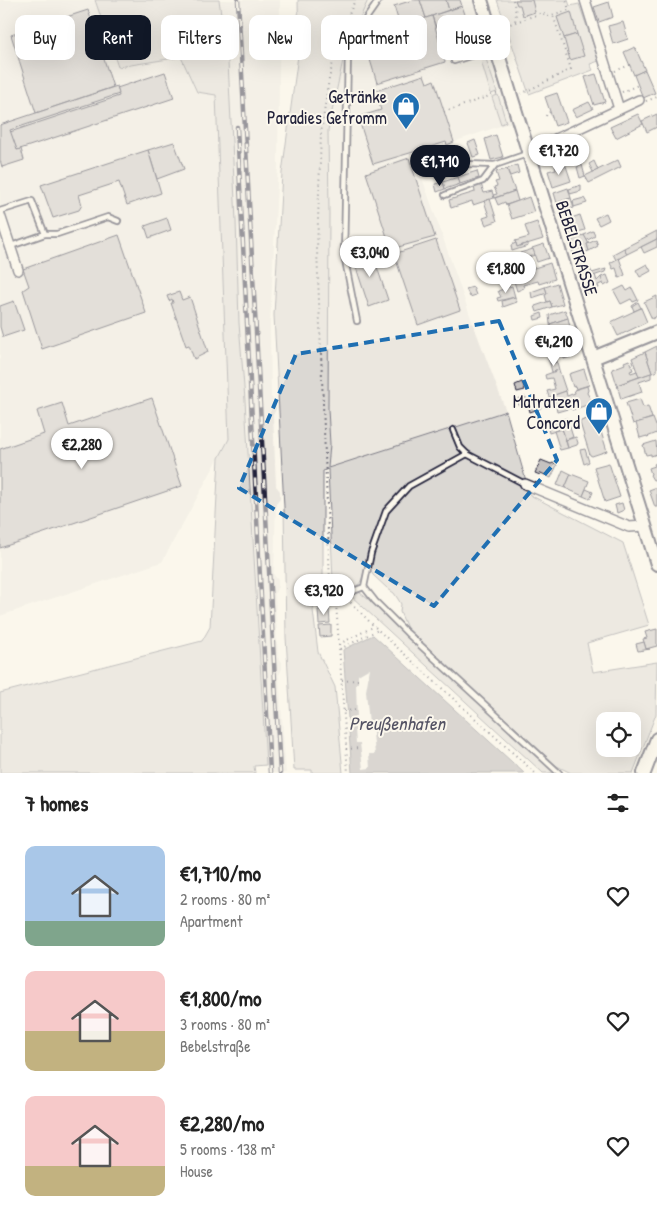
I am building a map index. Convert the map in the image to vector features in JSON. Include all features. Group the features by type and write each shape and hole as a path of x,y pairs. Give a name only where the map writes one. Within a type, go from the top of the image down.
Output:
{"main road":[{"name":"BEBELSTRASSE","path":"481,0 486,15"},
{"name":"BEBELSTRASSE","path":"500,60 657,564"},
{"path":"593,358 657,332"},
{"path":"644,773 657,739"}],"street":[{"path":"585,0 619,109"},
{"path":"528,153 639,100"},
{"path":"0,213 18,270"},
{"path":"526,484 629,528 646,526"}],"lane":[{"path":"357,321 344,255 348,53 365,20 379,0"},
{"path":"432,166 455,159 466,164 495,165 528,153"},
{"path":"446,195 483,181 495,165"},
{"path":"0,213 32,200 45,234"},
{"path":"10,246 45,234 57,234 108,217 118,221"},
{"path":"453,430 460,446 467,454 526,484"},
{"path":"364,587 372,553 386,511 408,486 467,454"},
{"path":"343,595 364,587"},
{"path":"364,587 407,633 559,773"}],"path":[{"path":"355,0 338,41 328,79 321,133 317,250 330,583 378,630 535,773"},
{"path":"513,0 516,13 515,22"},
{"path":"510,24 542,13 548,16 569,10 566,0"},
{"path":"521,94 571,69 553,15"},
{"path":"608,73 630,65"},
{"path":"615,95 638,85"},
{"path":"444,112 500,92"},
{"path":"546,116 550,112"},
{"path":"335,589 348,773"},
{"path":"339,644 374,626"},
{"path":"340,649 378,630"},
{"path":"342,681 358,680"},
{"path":"344,711 357,710"},
{"path":"346,749 360,748"}],"highlighted area":[{"path":"499,321 557,460 434,606 239,488 296,354"}],"shaded area":[{"path":"0,0 95,0 100,15 85,15 85,60 116,60 118,67 162,60 182,60 197,91 216,95 229,439 162,562 0,616"},
{"path":"95,0 219,0 221,15 161,15 162,60 118,67 116,60 151,60 151,15 100,15"},
{"path":"219,0 280,0 280,15 249,15 249,60 279,60 278,164 270,325 271,397 276,402 276,409 273,415 276,486 280,491 280,499 276,504 274,575 278,580 278,587 275,593 278,656 282,662 282,669 279,675 286,773 267,773 247,417 239,323 228,60 239,60 239,15 221,15"},
{"path":"298,0 368,0 361,15 321,15 321,60 343,60 328,130 328,409 330,444 328,468 506,411 530,495 623,543 649,625 587,643 593,672 657,662 656,714 641,752 641,712 596,712 596,757 639,757 633,773 571,773 557,766 407,628 400,612 401,604 398,599 394,593 373,575 367,562 359,584 351,589 345,590 333,580 328,469 323,471 323,578 313,610 318,652 335,687 343,773 312,773 312,770 294,770 286,637 284,507 274,315 282,173 297,60 311,60 311,15 298,15"},
{"path":"368,0 474,0 479,15 437,15 437,60 493,60 512,122 459,140 419,169 472,321 506,411 328,469 330,444 328,409 328,130 343,60 427,60 427,15 361,15"},
{"path":"497,0 568,0 570,6 579,4 599,61 590,64 593,70 529,94 510,38 510,15 502,15"},
{"path":"182,60 228,60 239,323 266,765 254,766 255,773 0,773 0,693 202,641 210,627 219,458 229,439 216,95 197,92"},
{"path":"486,60 497,92 491,94 481,61"},
{"path":"498,95 506,122 501,124 492,97"},
{"path":"359,592 556,773 543,773 350,595"}],"water":[{"name":"Preußenhafen","path":"373,635 524,773 352,773 343,650"}],"pier":[{"path":"370,668 366,691 369,724 372,724 375,754 369,754 370,768 363,769 360,743 356,743 354,716 357,716 356,683 358,683 358,675"}],"building":[{"path":"413,0 420,0 425,15 397,15 394,6"},
{"path":"420,0 446,0 449,10 427,18 427,15 425,15"},
{"path":"446,0 460,0 462,6 449,10"},
{"path":"515,0 532,0 535,12 523,16 520,5 517,5"},
{"path":"609,2 613,17 599,22 594,7"},
{"path":"462,6 465,15 437,15 436,27 432,16"},
{"path":"88,10 90,15 85,15 85,60 104,60 113,87 36,113 19,60 75,60 75,15 73,15"},
{"path":"571,12 577,34 564,38 557,17"},
{"path":"432,16 437,34 437,60 444,60 445,62 377,83 370,60 427,60 427,18"},
{"path":"623,22 628,39 613,44 608,26"},
{"path":"15,34 15,47 11,35"},
{"path":"577,34 584,56 570,60 564,38"},
{"path":"635,47 645,70 634,75 624,52"},
{"path":"645,70 655,93 643,98 634,75"},
{"path":"165,72 174,98 17,150 10,132 119,96 117,88"},
{"path":"596,74 605,102 594,105 585,77"},
{"name":"Getränke Paradies Gefromm","path":"424,75 427,83 434,80 454,142 447,145 446,142 427,148 428,152 421,154 420,150 373,164 358,117 381,110 375,91"},
{"path":"117,86 119,94 10,130 17,150 21,149 24,160 2,167 0,160 0,125"},
{"path":"557,93 567,122 555,126 545,97"},
{"path":"589,102 593,109 576,117 572,110"},
{"path":"638,114 643,124 616,138 610,127"},
{"path":"657,114 657,127 647,132 642,121"},
{"path":"496,135 503,157 491,160 485,139"},
{"path":"475,140 480,155 473,157 468,143"},
{"path":"174,142 184,169 157,179 148,150"},
{"path":"148,150 161,193 127,205 119,182 79,195 82,205 79,210 53,218 41,185"},
{"path":"409,158 435,237 391,249 366,173"},
{"path":"618,160 621,167 589,183 585,176"},
{"path":"594,161 598,170 593,172 589,164"},
{"path":"561,164 562,167 566,166 571,181 553,187 548,171 556,169 555,166"},
{"path":"517,165 519,173 510,176 507,169"},
{"path":"582,165 585,176 580,178 577,167"},
{"path":"507,169 515,191 494,198 493,195 497,194 494,187 497,186 495,182 499,181 496,172"},
{"path":"477,171 479,178 460,184 458,177"},
{"path":"458,177 460,184 445,189 443,182"},
{"path":"443,182 445,189 437,192 435,184"},
{"path":"481,184 484,193 492,191 494,198 473,205 472,201 451,208 449,200 475,192 474,186"},
{"path":"581,185 581,191 570,194 569,189"},
{"path":"568,188 571,198 557,203 554,193"},
{"path":"515,191 518,201 506,205 505,202 498,205 495,198"},
{"path":"529,197 534,212 512,219 507,205"},
{"path":"571,198 574,208 560,212 557,203"},
{"path":"584,198 587,203 574,207 573,201"},
{"path":"490,199 497,221 486,225 483,218 489,216 484,201"},
{"path":"606,213 609,220 599,225 595,218"},
{"path":"580,215 585,230 568,235 563,221"},
{"path":"167,218 171,230 149,238 145,226"},
{"path":"537,222 543,239 517,247 515,241 529,237 525,226"},
{"path":"593,231 595,236 586,241 584,235"},
{"path":"657,231 657,239 627,254 624,248"},
{"path":"119,235 146,313 42,349 23,290 29,286 23,269"},
{"path":"584,235 589,244 587,244 589,251 574,256 569,241"},
{"path":"657,239 657,247 644,253 641,247"},
{"path":"436,240 460,310 418,325 394,254"},
{"path":"596,240 598,246 589,251 587,244"},
{"path":"516,243 517,247 528,243 528,246 512,251 511,245"},
{"path":"544,244 549,258 537,262 532,248"},
{"path":"624,248 627,254 616,260 613,254"},
{"path":"371,249 388,300 369,307 352,255"},
{"path":"533,249 535,255 522,259 520,253"},
{"path":"619,258 625,275 619,278 616,268 613,269 610,263"},
{"path":"521,260 524,268 514,271 511,263"},
{"path":"550,263 555,279 539,284 538,281 523,285 524,288 517,291 512,275"},
{"path":"647,264 651,271 640,277 636,270"},
{"path":"509,267 511,273 500,277 498,270"},
{"path":"590,268 593,276 582,280 579,271"},
{"path":"606,269 605,272 593,276 592,273"},
{"path":"512,275 515,282 507,283 505,277"},
{"path":"595,275 597,281 601,277 603,283 598,285 599,288 587,294 582,280"},
{"path":"607,275 610,283 604,286 601,277"},
{"path":"557,283 563,304 552,307 550,301 547,302 545,287"},
{"path":"512,286 515,297 498,301 497,298 501,297 498,291"},
{"path":"624,286 627,291 632,288 638,300 633,302 631,299 621,304 614,291"},
{"path":"473,287 476,295 470,297 466,289"},
{"path":"545,287 547,293 532,298 531,292"},
{"path":"179,292 182,300 190,297 208,352 194,359 189,345 186,346 171,303 173,303 172,299 169,301 167,296"},
{"path":"657,296 657,316 652,319 644,302"},
{"path":"515,297 517,302 503,307 502,301"},
{"path":"14,301 24,330 3,337 0,327 0,306"},
{"path":"550,301 552,307 537,312 535,306"},
{"path":"638,302 641,308 634,311 632,306"},
{"path":"641,308 647,322 618,336 611,322"},
{"path":"565,310 568,318 550,324 549,315"},
{"path":"542,313 543,318 535,320 534,316"},
{"path":"568,318 570,327 554,332 553,328 551,329 550,324"},
{"path":"547,333 549,338 541,340 540,335"},
{"path":"574,338 579,354 564,359 560,343"},
{"path":"560,343 562,349 546,354 544,348"},
{"path":"657,346 657,371 652,373 645,352"},
{"path":"645,352 652,373 639,377 632,358"},
{"path":"552,355 557,362 550,364 547,357"},
{"path":"629,360 633,370 630,371 631,373 637,371 639,377 617,385 612,369 625,364 624,362"},
{"path":"557,362 559,370 552,372 550,364"},
{"path":"584,369 589,385 576,389 575,386 573,387 569,374"},
{"path":"559,370 566,391 549,397 547,391 555,389 552,378 546,379 545,375"},
{"path":"651,373 651,378 639,382 642,392 621,399 617,385"},
{"path":"522,382 525,390 517,392 515,385"},
{"path":"587,386 587,393 593,403 572,410 571,408 557,412 552,396 566,391 567,396 575,393 574,390"},
{"path":"525,397 529,404 520,407 518,399"},
{"path":"152,398 182,486 0,548 0,449 44,434 37,411 62,403 69,426"},
{"path":"640,399 643,407 648,406 652,418 633,424 626,403"},
{"path":"539,401 541,408 530,412 528,404"},
{"path":"596,416 607,451 592,456 590,455 580,423"},
{"path":"567,418 573,437 566,440 559,420"},
{"path":"653,418 657,426 657,433 640,438 636,423"},
{"path":"559,420 562,429 549,433 547,424"},
{"path":"562,429 568,448 560,450 554,431"},
{"path":"576,437 577,445 568,448 566,440"},
{"path":"656,441 657,454 646,455 643,445"},
{"path":"585,449 589,462 584,464 580,450"},
{"path":"541,460 557,465 551,478 541,473 540,475 535,473"},
{"path":"609,463 620,497 605,502 594,467"},
{"path":"657,463 657,479 653,480 649,468"},
{"path":"563,470 571,474 565,488 557,485"},
{"path":"571,474 589,481 583,496 565,488"},
{"path":"657,487 657,507 655,507 649,490"},
{"path":"586,489 593,492 590,499 583,496"},
{"path":"622,503 624,510 617,513 615,505"},
{"path":"329,596 329,607 318,608 317,597"},
{"path":"329,609 330,623 319,624 318,610"},
{"path":"331,625 331,636 320,637 319,626"},
{"path":"657,629 657,646 646,649 643,639 647,638 645,632"},
{"path":"644,642 646,649 650,649 638,651 636,644"}],"railway":[{"path":"238,0 280,773"},
{"path":"237,127 270,773"}],"place":[{"name":"Getränke Paradies Gefromm","path":"406,130"},
{"name":"Matratzen Concord","path":"599,435"}]}
